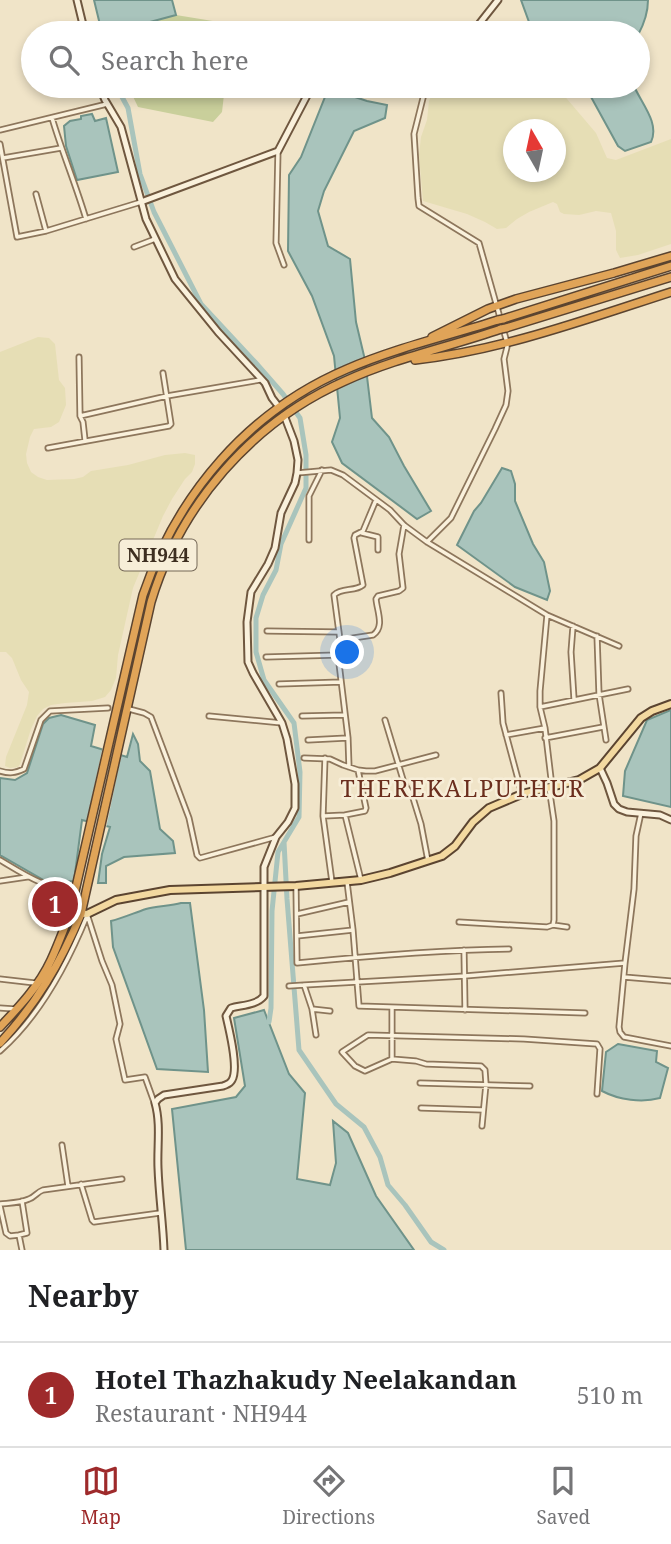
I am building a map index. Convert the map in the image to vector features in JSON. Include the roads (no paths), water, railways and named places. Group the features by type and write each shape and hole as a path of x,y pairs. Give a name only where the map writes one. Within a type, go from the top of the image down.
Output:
{"highway":[{"path":"403,350 497,306 671,256"},
{"name":"NH944","path":"0,1027 37,984 51,961 70,913 139,606 164,541 191,496 212,469 241,439 292,398 355,365 671,266"},
{"name":"NH944","path":"0,1043 25,1015 44,987 84,914 155,587 198,503 221,474 249,444 287,414 334,386 398,361 671,277"},
{"path":"398,361 433,358 507,343 671,292"}],"main road":[{"path":"70,913 84,914 116,900 170,890 347,882 428,861 442,856 455,846 473,822 489,808 522,794 579,779 600,768 641,718 671,704"}],"street":[{"path":"77,0 82,21"},
{"path":"481,21 498,0"},
{"path":"104,98 121,127 146,219 175,279 218,332 262,379 281,406"},
{"path":"284,265 276,243 278,151 306,98"},
{"path":"423,98 414,134 419,206 479,243 507,343 503,359 508,391 506,405 451,518 427,542"},
{"path":"0,130 107,104"},
{"path":"52,118 86,219"},
{"path":"0,144 17,237 46,231 143,201 278,151"},
{"path":"3,158 61,148"},
{"path":"36,194 46,231"},
{"path":"134,247 155,239"},
{"path":"79,356 80,416 85,440"},
{"path":"48,448 169,426 171,424 163,373"},
{"path":"80,416 167,396 262,379"},
{"path":"155,1104 164,1095 229,1084 233,1079 234,1065 227,1012 264,996 264,867 276,837 295,808 295,784 282,723 248,662 247,622 251,592 275,548 281,513 300,472 287,414"},
{"path":"309,540 309,496 322,470"},
{"path":"300,472 331,470 343,475 427,542 547,615 619,646"},
{"path":"362,533 376,500"},
{"path":"340,640 377,632 380,626 376,599 378,596 399,592 403,588 399,554 404,525"},
{"path":"349,767 334,595 340,590 363,586 355,535 362,533 378,537 378,550"},
{"path":"547,615 540,706 545,728 554,821 553,925"},
{"path":"573,626 571,652 574,699"},
{"path":"268,631 339,632"},
{"path":"597,636 599,694 606,740"},
{"path":"266,657 338,655"},
{"path":"279,684 341,682"},
{"path":"540,706 628,689"},
{"path":"502,693 502,715 522,794"},
{"path":"0,771 9,774 24,769 41,720 50,711 108,708"},
{"path":"127,709 151,717 189,818 200,858 276,837"},
{"path":"302,716 345,715"},
{"path":"209,716 282,723"},
{"path":"385,720 404,783 413,798 421,824 428,861"},
{"path":"545,738 603,727"},
{"path":"506,735 545,728"},
{"path":"308,740 348,738"},
{"path":"304,758 325,758 349,767 375,771 436,755"},
{"path":"325,758 323,816 333,883"},
{"path":"600,768 614,804 619,809 671,820"},
{"path":"323,816 365,811 358,769"},
{"path":"640,813 620,1027 622,1035 671,1046"},
{"path":"345,814 360,880"},
{"path":"0,860 40,883 76,889"},
{"path":"0,881 29,877"},
{"path":"347,882 359,1006 585,1013"},
{"path":"294,886 297,963 355,957 509,949"},
{"path":"297,914 349,902"},
{"path":"0,1051 44,1000 78,938 84,914"},
{"path":"84,914 112,985 120,1024 116,1039 125,1080 145,1077 158,1115 158,1169 164,1250"},
{"path":"459,922 567,927"},
{"path":"297,936 353,930"},
{"path":"464,950 465,1010"},
{"path":"289,986 625,963"},
{"path":"624,978 671,981"},
{"path":"0,979 37,984"},
{"path":"304,985 312,1009 316,1035"},
{"path":"0,1008 17,1009"},
{"path":"391,1008 392,1059"},
{"path":"312,1009 330,1011"},
{"path":"481,1126 486,1084 485,1070 481,1066 426,1064 392,1059 365,1071 355,1066 342,1052 368,1035 524,1039 597,1044 600,1049 597,1094"},
{"path":"420,1083 530,1086"},
{"path":"421,1108 483,1111"},
{"path":"62,1145 68,1186"},
{"path":"22,1201 27,1233 10,1236 6,1233 0,1205 34,1198 37,1192 43,1190 122,1179"},
{"path":"81,1184 94,1222 163,1213"},
{"path":"19,1235 22,1250"}],"water":[{"path":"94,0 172,0 176,15 154,21 99,21"},
{"path":"521,0 648,0 644,21 529,21"},
{"path":"325,98 358,98 387,105 385,118 354,131 324,191 318,211 328,246 350,259 356,322 365,360 372,418 389,437 431,511 417,519 342,463 332,442 340,418 334,356 312,296 288,251 289,175 301,157"},
{"path":"592,98 640,98 653,128 651,142 625,151 618,146"},
{"path":"92,114 95,121 106,118 118,172 77,180 66,146 64,126 70,121 81,119 81,116"},
{"path":"502,468 511,471 515,484 515,501 533,544 544,562 550,591 547,600 515,587 457,545 474,511"},
{"path":"671,710 671,807 623,796 625,771 647,720"},
{"path":"61,715 95,725 91,746 127,757 133,734 138,744 140,761 150,771 160,829 173,841 175,853 124,857 106,866 106,883 98,883 102,854 110,827 82,820 74,881 47,882 0,855 0,778 15,780 27,773 43,724 49,718"},
{"path":"190,903 204,1010 208,1072 157,1069 113,947 111,921 146,909"},
{"path":"264,1010 289,1074 305,1093 297,1179 330,1185 336,1163 333,1121 348,1133 376,1196 414,1250 186,1250 172,1109 236,1097 245,1086 234,1018"},
{"path":"618,1044 657,1051 656,1062 668,1068 660,1098 631,1100 602,1091 606,1052"}],"waterway":[{"path":"123,98 128,108 140,174 154,212 201,304 283,394 300,418 306,455 306,488 281,544 276,570 263,595 256,618 256,652 264,680 294,723 300,772 299,817 278,852 272,911 269,1022"},
{"path":"284,842 299,1050 336,1104 364,1127 380,1157 388,1185 431,1242 444,1250"}],"place":[{"name":"Hotel Thazhakudy Neelakandan","path":"55,904"}],"district":[{"name":"THEREKALPUTHUR","path":"463,788"}]}
